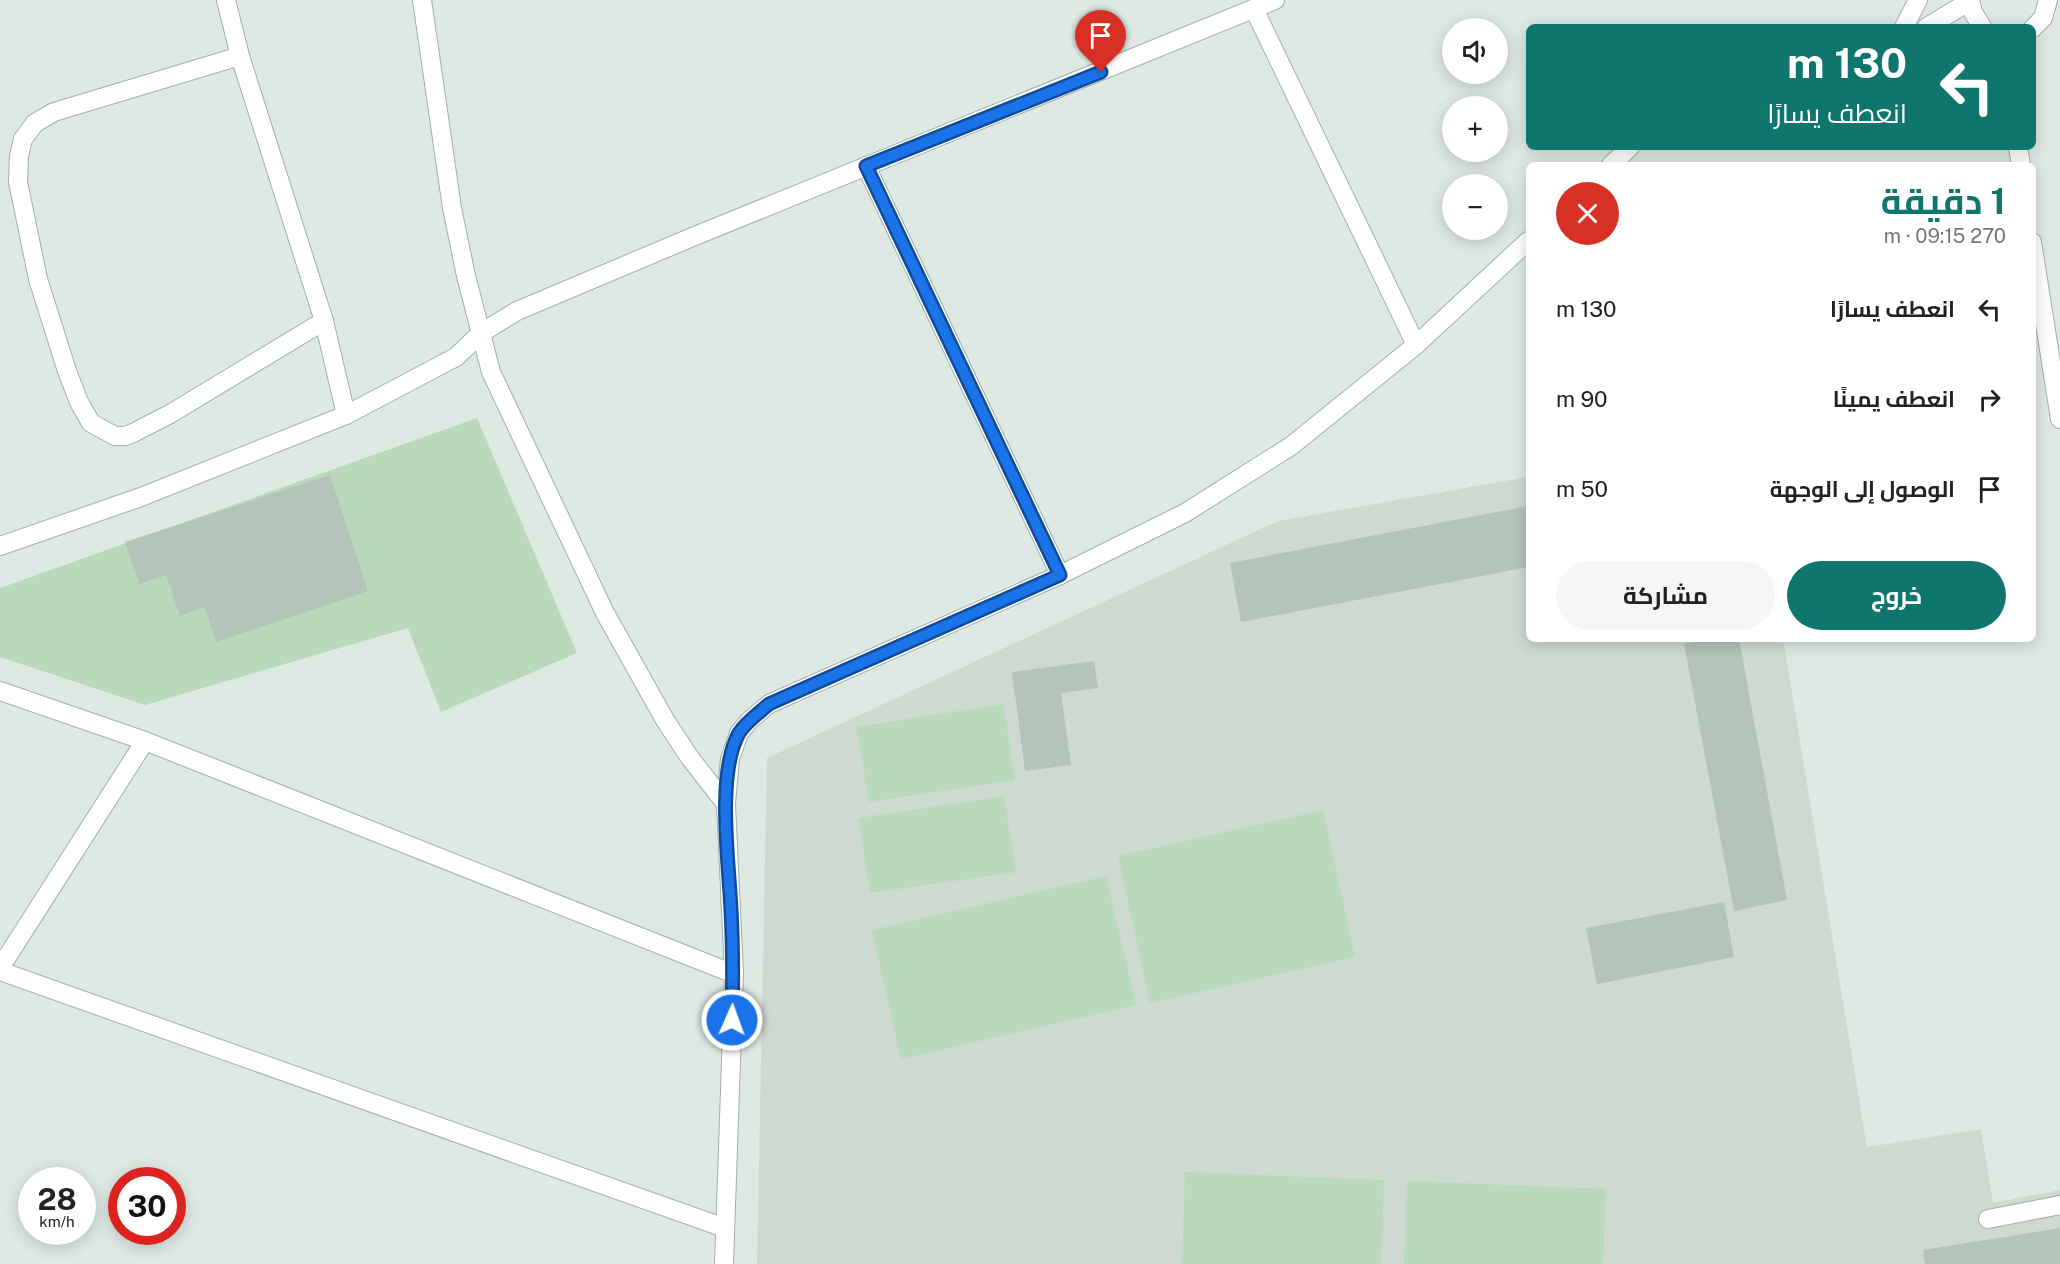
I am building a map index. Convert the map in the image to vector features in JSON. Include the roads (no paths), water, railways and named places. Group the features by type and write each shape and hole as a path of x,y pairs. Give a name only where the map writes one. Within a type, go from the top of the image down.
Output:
{"street":[{"path":"226,0 240,56 324,321 346,415"},
{"path":"422,0 453,208 466,276 492,372 605,613 665,720 690,758 726,804"},
{"path":"0,546 141,497 346,415 456,357 481,333 517,311 1275,0"},
{"path":"1906,24 1918,0"},
{"path":"2036,25 2043,18 2048,0"},
{"path":"1931,24 1970,1 1976,24"},
{"path":"1254,9 1416,345"},
{"path":"240,56 54,112 35,123 24,139 18,182 38,279 63,359 79,402 91,423 115,436 125,436 170,414 324,321"},
{"path":"1614,162 1627,150"},
{"path":"866,166 1060,575"},
{"path":"724,1264 734,974 726,804 730,759 739,733 769,704 1060,575 1185,513 1291,446 1416,345 1526,243"},
{"path":"2036,267 2060,419"},
{"path":"0,691 145,741 734,974"},
{"path":"145,741 0,969 725,1228"},
{"path":"1988,1220 2060,1205"}]}
